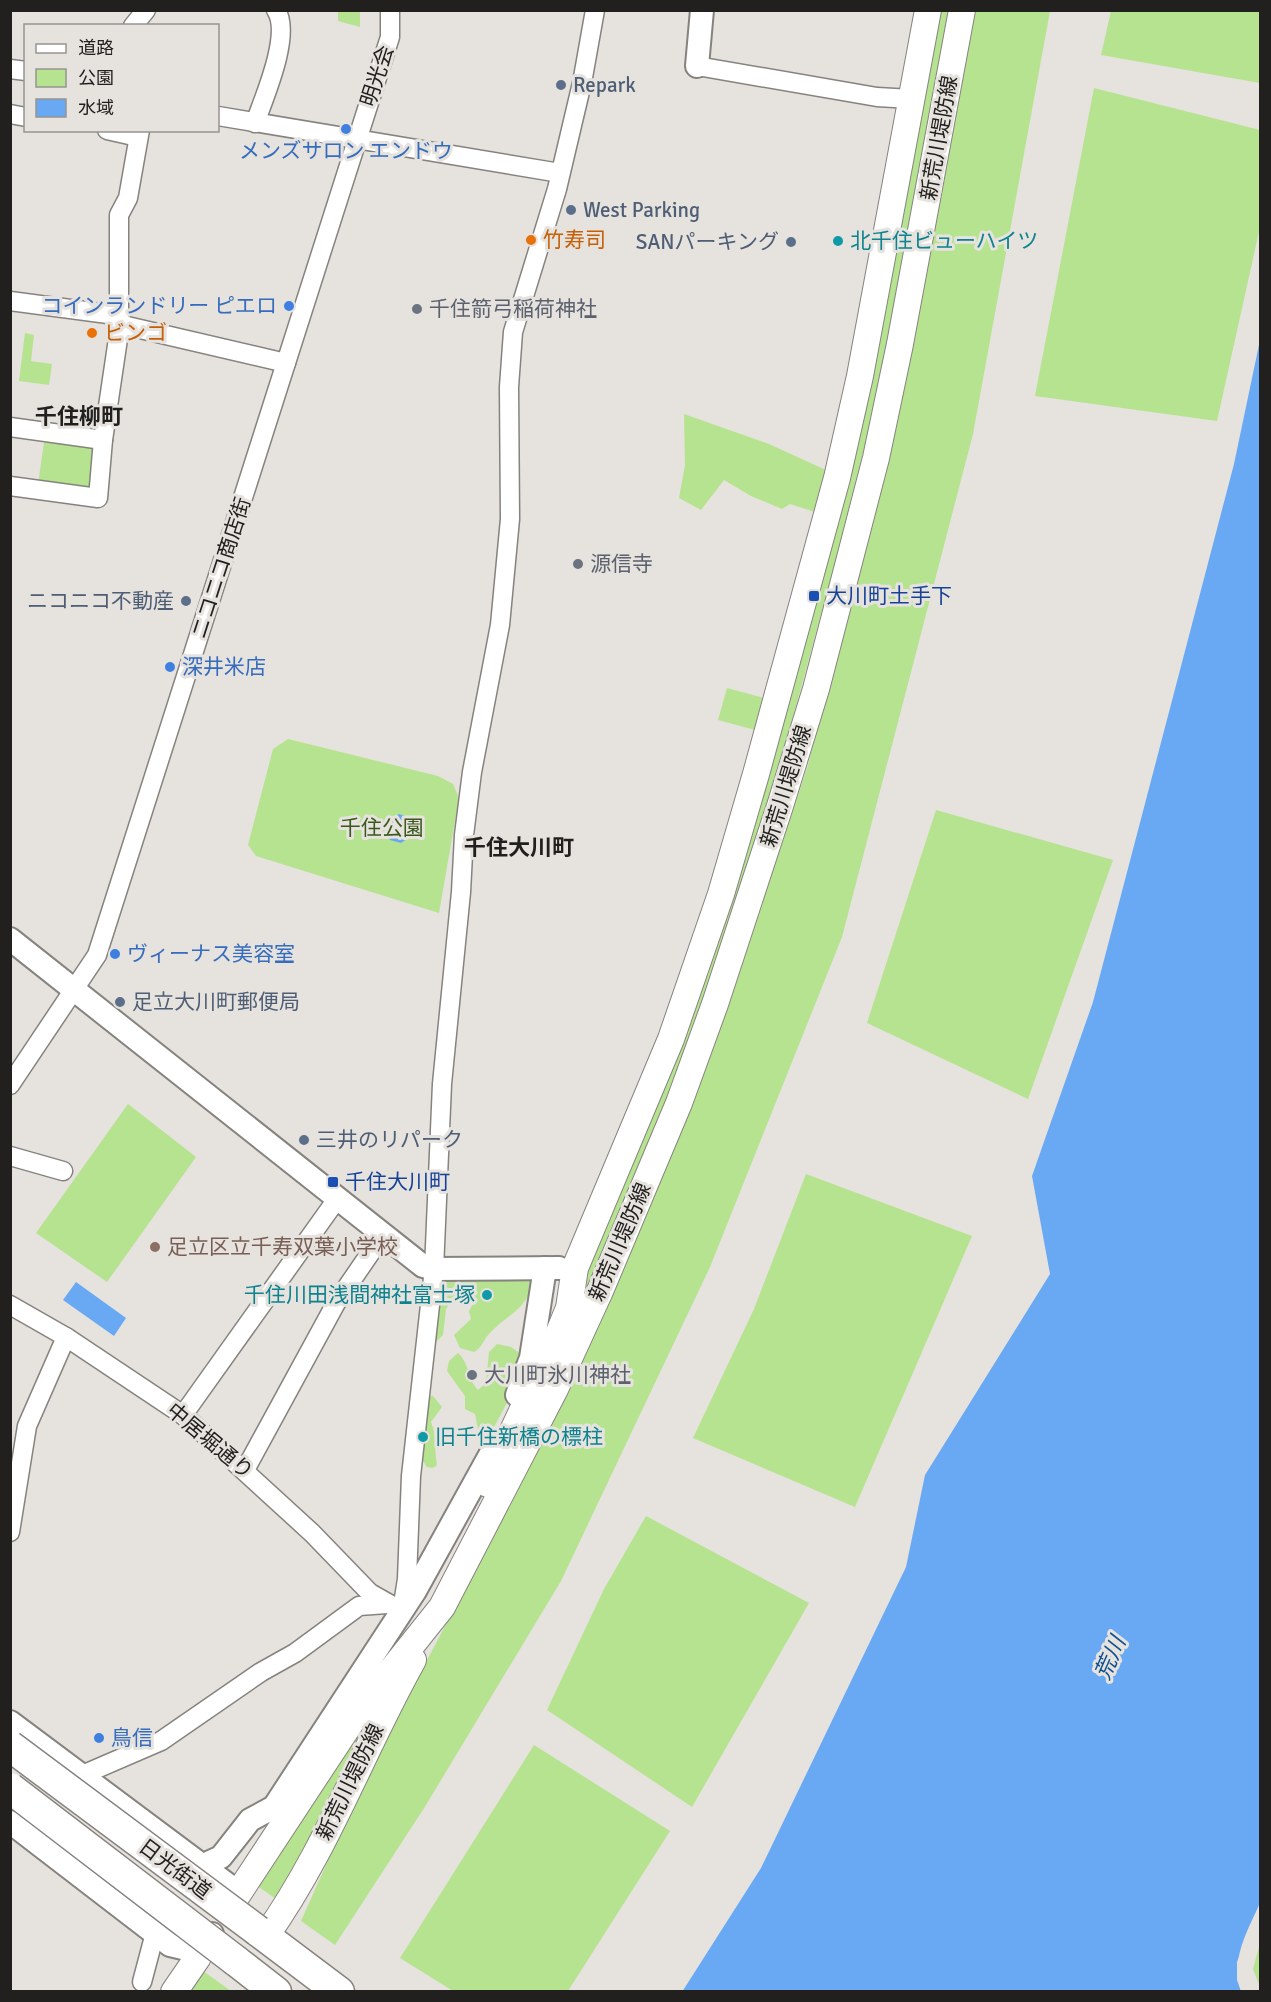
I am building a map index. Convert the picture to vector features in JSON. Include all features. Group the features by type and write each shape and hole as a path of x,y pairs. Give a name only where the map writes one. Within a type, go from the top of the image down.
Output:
{"highway":[{"name":"日光街道","path":"10,1746 339,1992"},
{"name":"日光街道","path":"10,1788 268,1986"}],"main road":[{"name":"新荒川堤防線","path":"487,1521 483,1510 484,1491 569,1308 575,1268 671,1039 720,894 756,774 837,478 858,387 928,10"},
{"name":"新荒川堤防線","path":"237,1896 360,1709 442,1607 565,1367 679,1103 716,1004 816,689 876,459 900,344 962,10"},
{"name":"新荒川堤防線","path":"268,1939 306,1875 380,1720 424,1640 430,1624"},
{"path":"174,1992 198,1957"}],"street":[{"path":"135,24 146,10"},
{"path":"255,123 278,56 281,17 276,10"},
{"name":"明光会","path":"356,141 390,37 390,10"},
{"path":"394,1607 407,1579 411,1476 435,1269 441,1094 461,892 464,835 472,772 500,625 510,519 509,387 513,332 560,173 582,83 595,10"},
{"path":"702,10 698,66 877,97 912,99"},
{"path":"219,116 356,141 560,173"},
{"path":"10,486 98,498 103,440 119,320 119,215 128,198 139,134 123,132"},
{"name":"ニコニコ商店街","path":"10,1085 98,955 356,141"},
{"path":"10,301 108,314 127,326 286,363"},
{"path":"10,427 103,440"},
{"path":"10,939 382,1236 423,1266 435,1269 575,1268"},
{"path":"10,1156 63,1171"},
{"path":"183,1415 337,1199"},
{"path":"245,1470 336,1303 382,1236"},
{"path":"203,1870 210,1862 221,1857 250,1820 274,1807 499,1435 527,1373 541,1302 545,1268"},
{"path":"541,1302 546,1293 551,1290 560,1290 568,1297 569,1308"},
{"name":"中居堀通り","path":"10,1305 66,1337 183,1415 245,1470 370,1593 394,1607"},
{"path":"10,1532 27,1425 66,1337"},
{"path":"77,1777 161,1741 261,1672 296,1653 359,1606 394,1607"},
{"path":"10,1722 77,1777 237,1896"},
{"path":"10,1822 162,1935 187,1949 212,1934"},
{"path":"142,1982 162,1935"},
{"path":"162,1935 175,1954 176,1968 167,1992"}],"green space":[{"path":"338,11 360,11 360,27 338,21"},
{"path":"938,11 950,11 893,334 835,563 766,816 678,1078 587,1295 519,1431 733,877"},
{"path":"971,11 1050,11 973,434 842,937 710,1267 561,1581 426,1805 335,1945 301,1921 369,1769 485,1551 607,1307 719,1033 808,765 876,497"},
{"path":"1111,11 1260,11 1260,83 1101,55"},
{"path":"1094,88 1260,130 1260,227 1217,421 1035,396"},
{"path":"25,333 34,335 31,361 52,364 49,385 19,381"},
{"path":"684,414 769,444 828,471 815,512 790,504 782,509 751,496 724,480 701,510 679,498 685,465"},
{"path":"45,436 98,444 94,487 88,491 38,484"},
{"path":"727,688 768,699 759,731 718,720"},
{"name":"千住公園","path":"288,739 438,776 453,784 459,798 439,913 256,856 248,845 273,749"},
{"path":"936,810 1113,860 1028,1099 867,1023"},
{"path":"128,1104 196,1157 107,1282 36,1233"},
{"path":"806,1174 972,1236 855,1507 693,1438 754,1309"},
{"path":"451,1277 529,1279 533,1283 520,1307 496,1327 474,1352 460,1348 454,1335 471,1319 469,1311 474,1302 467,1296 457,1293 446,1309 443,1335 435,1343 437,1287 442,1281 447,1281"},
{"path":"497,1344 511,1347 521,1354 520,1378 482,1450 475,1414 465,1409 465,1396 447,1371 449,1361 458,1353 465,1362 472,1382 478,1390 486,1383 489,1352"},
{"path":"433,1396 442,1407 431,1422 437,1465 433,1468 427,1467 418,1454 425,1397"},
{"path":"646,1516 809,1603 692,1807 547,1710 604,1589"},
{"path":"391,1688 279,1901 256,1885 349,1739"},
{"path":"534,1745 670,1831 568,1991 453,1991 400,1958"},
{"path":"1260,1943 1260,1987 1253,1969"},
{"path":"196,1966 231,1991 181,1992"}],"water":[{"name":"荒川","path":"1260,340 1260,1903 1245,1935 1239,1957 1238,1980 1241,1991 682,1992 761,1868 906,1567 925,1475 1050,1274 1032,1176 1093,1002 1234,464"},
{"path":"399,814 407,817 413,827 410,837 401,843 390,840 385,831 389,820","holes":["399,821 407,828 402,835 397,835 393,830 395,823"]},
{"path":"76,1282 126,1318 114,1336 63,1300"}],"pier":[{"path":"1260,1903 1260,1910 1240,1962 1240,1979 1244,1991 1241,1991 1237,1980 1237,1962"}],"place":[{"name":"Repark","path":"561,85"},
{"name":"メンズサロン エンドウ","path":"346,129"},
{"name":"West Parking","path":"571,210"},
{"name":"竹寿司","path":"531,240"},
{"name":"北千住ビューハイツ","path":"838,241"},
{"name":"SANパーキング","path":"791,242"},
{"name":"コインランドリー ピエロ","path":"289,306"},
{"name":"千住箭弓稲荷神社","path":"417,309"},
{"name":"ビンゴ","path":"92,333"},
{"name":"源信寺","path":"578,564"},
{"name":"大川町土手下","path":"814,596"},
{"name":"ニコニコ不動産","path":"186,601"},
{"name":"深井米店","path":"170,667"},
{"name":"ヴィーナス美容室","path":"115,954"},
{"name":"足立大川町郵便局","path":"120,1002"},
{"name":"三井のリパーク","path":"304,1140"},
{"name":"千住大川町","path":"333,1182"},
{"name":"足立区立千寿双葉小学校","path":"155,1247"},
{"name":"千住川田浅間神社富士塚","path":"487,1295"},
{"name":"大川町氷川神社","path":"472,1375"},
{"name":"旧千住新橋の標柱","path":"423,1437"},
{"name":"鳥信","path":"99,1738"}],"district":[{"name":"千住柳町","path":"79,416"},
{"name":"千住大川町","path":"519,847"}]}
